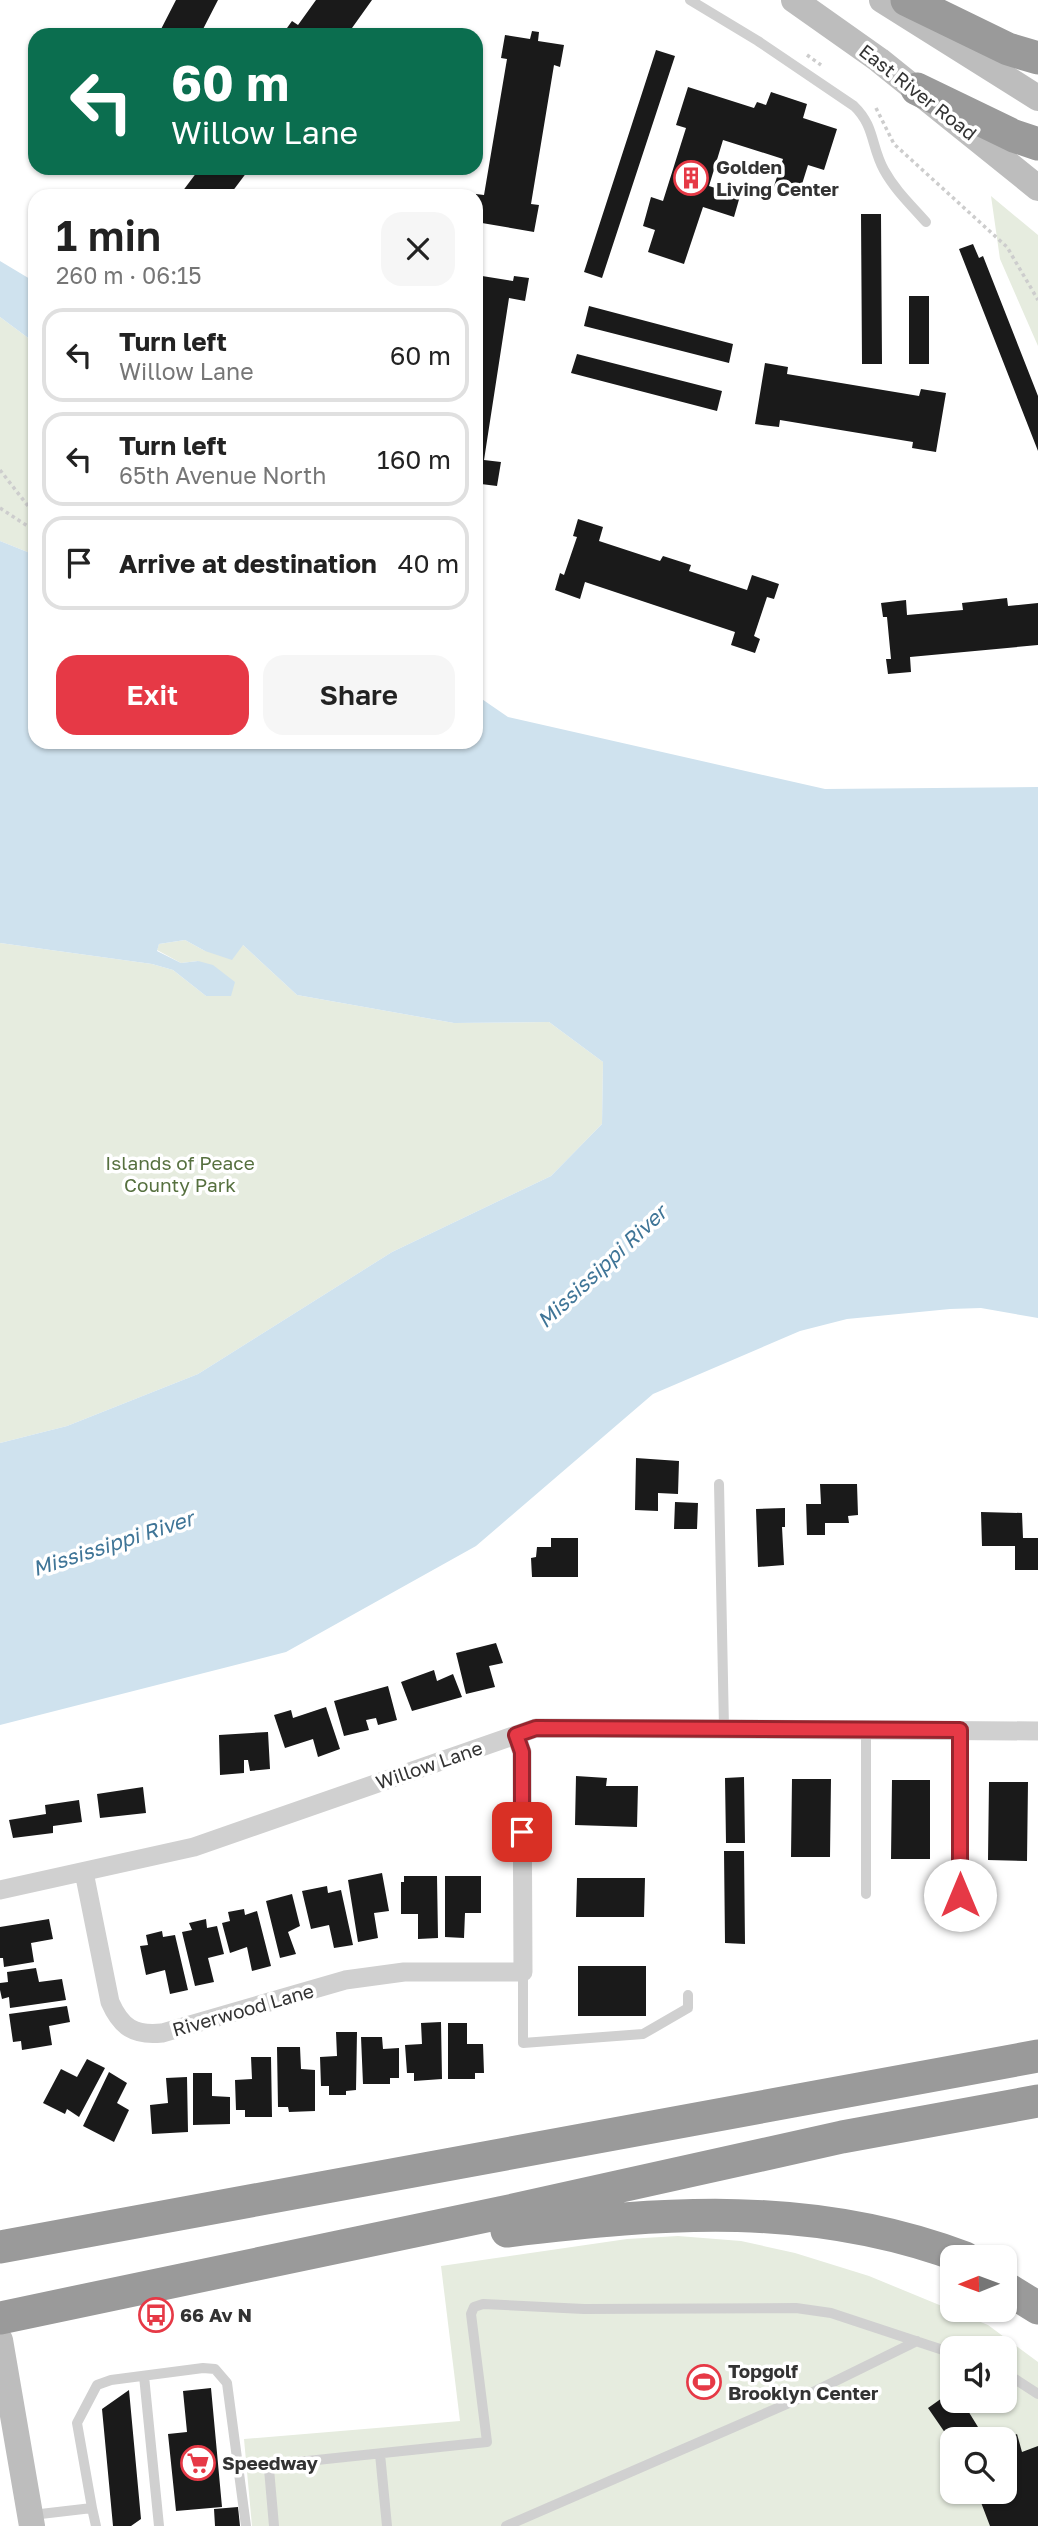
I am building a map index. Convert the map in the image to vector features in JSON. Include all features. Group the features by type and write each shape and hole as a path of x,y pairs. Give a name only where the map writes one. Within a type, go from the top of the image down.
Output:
{"highway":[{"path":"907,0 1008,49 1038,58"},
{"path":"917,89 1014,136 1038,144"},
{"path":"632,2129 1038,2032"},
{"path":"0,2247 1038,2056"},
{"path":"0,2318 842,2137 1038,2101"},
{"path":"292,2257 543,2227 695,2213 780,2215 879,2232 940,2250"},
{"path":"879,2232 940,2256"},
{"path":"1017,2279 1038,2288"},
{"path":"1017,2295 1038,2308"}],"main road":[{"name":"East River Road","path":"794,0 917,89 1038,188"},
{"path":"881,0 1038,98"},
{"path":"0,2340 31,2521"}],"street":[{"name":"Willow Lane","path":"0,1890 194,1847 548,1726 1038,1731"},
{"path":"516,1735 522,1752 523,1972"},
{"name":"Riverwood Lane","path":"84,1872 110,2002 117,2017 128,2029 144,2035 162,2033 375,1974 523,1972"}],"lane":[{"path":"690,0 776,52 854,106 866,118 882,167 894,187 926,222"},
{"path":"719,1484 724,1728"},
{"path":"866,1729 866,1894"},
{"path":"960,1730 960,1895"},
{"path":"523,1972 523,2043 643,2034 688,2008 688,1995"},
{"path":"274,2526 269,2469 279,2463 487,2442 471,2314 474,2307 483,2304 584,2309 796,2308 831,2313 940,2349"},
{"path":"506,2526 803,2397 917,2341"},
{"path":"96,2526 77,2423 97,2385 203,2368 215,2369 227,2384 246,2526"},
{"path":"145,2376 159,2526"},
{"path":"1017,2380 1038,2394"},
{"path":"380,2454 387,2526"},
{"path":"31,2521 92,2508"}],"path":[{"path":"0,470 28,506"},
{"path":"0,508 28,526"}],"green space":[{"path":"991,196 1038,235 1038,346 1000,259"},
{"path":"0,317 28,338 28,552 0,541"},
{"name":"Islands of Peace County Park","path":"185,940 205,951 243,945 297,995 454,1023 549,1022 603,1062 602,1124 551,1176 392,1252 198,1374 67,1426 0,1443 0,943 152,964 173,970 206,996 231,996 198,961 181,963 157,950 159,944"},
{"name":"Topgolf Brooklyn Center","path":"678,2236 741,2241 795,2253 869,2276 940,2305 940,2322 981,2322 988,2325 1003,2336 940,2336 940,2413 1017,2413 1017,2346 1038,2362 1038,2526 252,2526 244,2439 460,2421 441,2266 627,2239"}],"water":[{"path":"0,261 28,278 28,338 0,317"},
{"name":"Mississippi River","path":"0,541 28,552 28,749 483,749 483,700 508,717 825,789 1038,787 1038,1318 981,1308 950,1309 847,1319 800,1331 653,1394 476,1546 286,1652 0,1725 0,1443 67,1426 198,1374 392,1252 551,1176 602,1124 603,1062 549,1022 454,1023 297,995 243,945 232,960 205,951 185,940 159,944 157,951 181,963 198,961 213,965 235,982 231,996 206,996 173,970 152,964 0,943"}],"building":[{"path":"176,0 218,0 204,28 162,28"},
{"path":"316,0 372,0 352,28 287,28 292,21 298,25"},
{"path":"532,31 539,32 538,41 564,45 560,67 554,65 531,204 539,205 534,232 483,223 483,195 507,59 501,58 505,35 530,39"},
{"path":"656,50 675,56 602,278 584,272"},
{"name":"Golden Living Center","path":"688,87 754,108 757,102 766,105 771,92 807,104 803,118 837,129 824,170 808,165 798,197 773,189 783,159 723,140 709,186 740,196 734,217 703,207 684,264 648,252 655,230 643,226 651,197 663,201 686,128 676,125"},
{"path":"195,175 245,175 234,189 184,189"},
{"path":"861,214 881,214 882,364 862,364"},
{"path":"973,244 979,258 983,256 1038,396 1038,451 959,249"},
{"path":"483,276 513,281 514,276 529,278 525,301 509,298 484,460 501,462 497,486 483,484"},
{"path":"909,296 929,296 929,364 909,364"},
{"path":"589,306 733,344 729,363 584,326"},
{"path":"577,354 722,391 717,411 571,373"},
{"path":"765,363 788,367 787,374 919,396 921,389 946,393 936,452 912,448 913,442 780,420 779,427 755,424"},
{"path":"578,519 603,527 599,541 660,561 663,556 691,565 689,571 747,590 752,575 779,584 774,599 767,597 754,636 760,639 755,653 731,645 735,632 585,582 580,599 555,590 560,573 564,575 577,537 573,536"},
{"path":"1007,598 1008,606 1038,603 1038,645 910,657 911,672 888,674 886,659 891,659 887,617 883,617 881,603 906,600 907,615 963,610 962,603"},
{"path":"636,1458 679,1461 678,1494 658,1493 658,1511 635,1510"},
{"path":"820,1484 857,1484 858,1515 848,1516 849,1523 825,1523 825,1535 807,1535 806,1504 821,1504"},
{"path":"675,1502 698,1503 697,1529 674,1529"},
{"path":"785,1508 785,1527 782,1527 784,1565 758,1567 756,1509"},
{"path":"981,1512 1022,1513 1023,1538 1038,1538 1038,1570 1015,1570 1015,1546 982,1546"},
{"path":"551,1538 578,1538 578,1577 532,1577 531,1558 536,1557 537,1547 551,1547"},
{"path":"496,1643 503,1663 489,1666 495,1687 466,1694 456,1653"},
{"path":"434,1670 437,1681 453,1674 462,1697 412,1711 401,1682"},
{"path":"388,1686 397,1720 378,1725 376,1718 366,1720 369,1730 344,1736 334,1701"},
{"path":"326,1707 340,1749 318,1757 313,1739 285,1748 274,1715 291,1710 293,1718"},
{"path":"268,1732 270,1769 250,1771 248,1760 244,1760 244,1773 220,1775 219,1735"},
{"path":"576,1776 607,1778 606,1786 638,1786 637,1827 575,1825"},
{"path":"744,1777 745,1843 726,1843 725,1778"},
{"path":"792,1779 831,1779 830,1857 791,1857"},
{"path":"892,1780 930,1780 930,1859 891,1859"},
{"path":"989,1782 1028,1782 1027,1861 988,1860"},
{"path":"143,1787 146,1813 100,1818 97,1794"},
{"path":"79,1800 82,1822 53,1826 53,1833 13,1838 9,1820 46,1814 45,1805"},
{"path":"724,1851 744,1851 745,1944 725,1943"},
{"path":"382,1873 389,1911 374,1913 378,1938 358,1942 348,1880"},
{"path":"404,1876 437,1876 438,1938 418,1939 418,1914 401,1914 401,1882 404,1882"},
{"path":"445,1876 481,1876 481,1913 465,1913 464,1938 445,1937"},
{"path":"577,1878 645,1878 644,1917 576,1917"},
{"path":"327,1886 328,1893 341,1890 353,1945 334,1948 329,1925 311,1929 302,1891"},
{"path":"292,1894 300,1926 288,1932 296,1954 280,1958 266,1901"},
{"path":"244,1909 245,1915 257,1911 271,1966 252,1971 247,1947 230,1953 222,1923 230,1921 228,1912"},
{"path":"49,1919 53,1939 31,1943 34,1962 4,1967 3,1958 0,1958 0,1927"},
{"path":"206,1919 207,1928 217,1926 224,1954 208,1958 214,1982 195,1986 182,1932 192,1930 189,1923"},
{"path":"162,1931 163,1937 175,1935 188,1990 170,1994 165,1970 146,1975 140,1946 148,1945 146,1935"},
{"path":"578,1966 646,1966 646,2016 578,2016"},
{"path":"36,1968 39,1982 62,1979 66,2000 10,2008 9,1997 2,1999 0,1990 0,1983 8,1982 7,1972"},
{"path":"67,2006 70,2022 49,2026 52,2045 22,2050 21,2041 13,2042 9,2014"},
{"path":"441,2022 442,2079 414,2081 414,2073 407,2073 405,2045 422,2044 421,2023"},
{"path":"448,2023 467,2023 467,2044 483,2044 484,2073 475,2073 475,2079 448,2079"},
{"path":"336,2032 357,2032 356,2090 346,2091 346,2095 329,2095 329,2086 321,2086 320,2057 337,2056"},
{"path":"361,2037 382,2037 383,2049 399,2048 399,2078 390,2078 390,2084 363,2084"},
{"path":"277,2047 300,2047 301,2069 315,2070 315,2111 289,2112 288,2107 278,2107"},
{"path":"251,2057 271,2057 272,2117 245,2117 245,2110 236,2110 235,2080 252,2079"},
{"path":"87,2059 105,2068 79,2117 67,2109 65,2114 43,2103 61,2069 77,2077"},
{"path":"109,2072 127,2083 117,2103 129,2110 114,2142 83,2126"},
{"path":"193,2073 212,2073 212,2096 230,2097 230,2124 193,2125"},
{"path":"187,2077 188,2132 152,2134 150,2105 168,2103 166,2078"},
{"path":"211,2388 222,2507 176,2511 168,2434 187,2432 183,2391"},
{"path":"129,2390 141,2519 131,2526 113,2526 102,2409"},
{"path":"940,2400 940,2413 969,2413 978,2427 941,2427 928,2408"},
{"path":"1017,2434 1022,2452 1038,2446 1038,2526 990,2526 982,2504 1017,2504"},
{"path":"238,2507 240,2526 215,2526 214,2509"}],"place":[{"name":"Golden Living Center","path":"691,178"},
{"name":"66 Av N","path":"156,2315"},
{"name":"Topgolf Brooklyn Center","path":"704,2382"},
{"name":"Speedway","path":"198,2463"}],"route":[{"path":"522,1832 522,1752 516,1735 536,1728 960,1730 960,1895"}]}
